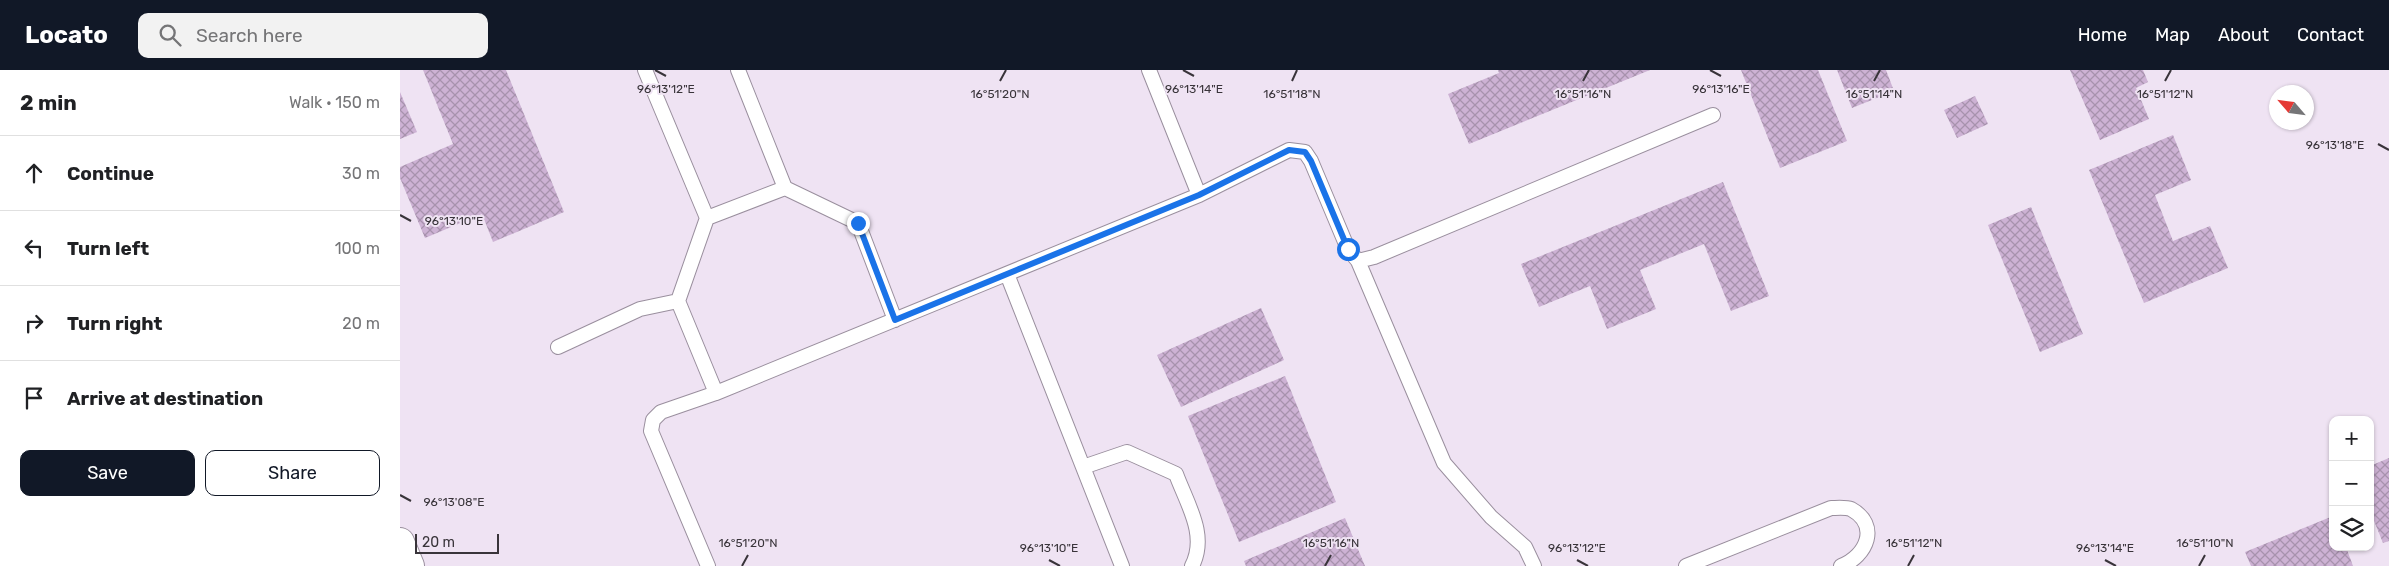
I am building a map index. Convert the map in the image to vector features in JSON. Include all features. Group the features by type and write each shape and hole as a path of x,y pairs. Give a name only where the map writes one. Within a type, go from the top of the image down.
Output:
{"street":[{"path":"400,542 410,566"}],"lane":[{"path":"645,70 707,218 678,301 716,393"},
{"path":"738,70 785,188 858,223 895,320"},
{"path":"1149,70 1199,195"},
{"path":"1358,261 1383,253 1713,115"},
{"path":"708,566 651,431 653,420 661,412 716,393 1199,195 1289,150 1305,152 1311,161 1348,249 1358,261 1444,463 1491,517 1525,546 1534,566"},
{"path":"707,218 785,188"},
{"path":"1007,274 1122,566"},
{"path":"558,348 640,308 678,301"},
{"path":"1083,467 1128,452 1176,474 1199,534 1197,557 1192,566"},
{"path":"1686,566 1831,508 1850,509 1866,523 1868,536 1862,551 1851,562 1841,566"}],"building":[{"path":"423,70 506,70 564,212 493,242 482,214 425,238 400,178 400,167 453,144"},
{"path":"1498,70 1650,70 1469,144 1448,94 1499,73"},
{"path":"1741,70 1818,70 1847,141 1780,168"},
{"path":"1837,70 1886,70 1894,91 1852,108"},
{"path":"2070,70 2143,70 2148,82 2136,88 2149,119 2100,140"},
{"path":"400,92 417,132 400,139"},
{"path":"1975,96 1988,124 1957,138 1944,110"},
{"path":"2173,135 2191,180 2155,195 2173,241 2210,226 2228,268 2144,303 2089,170"},
{"path":"1723,182 1769,296 1731,311 1704,244 1640,270 1656,309 1607,329 1590,286 1539,307 1521,264"},
{"path":"2031,207 2083,334 2040,352 1988,225"},
{"path":"1261,308 1284,360 1181,407 1157,355"},
{"path":"1285,376 1336,502 1239,542 1188,416"},
{"path":"2389,458 2389,541 2383,543 2374,521 2374,464"},
{"path":"1345,518 1365,566 1246,566 1244,561"},
{"path":"2329,518 2329,551 2347,551 2353,566 2251,566 2245,552"}],"route":[{"path":"858,223 895,320 1199,195 1289,150 1305,152 1311,161 1348,249"}]}
